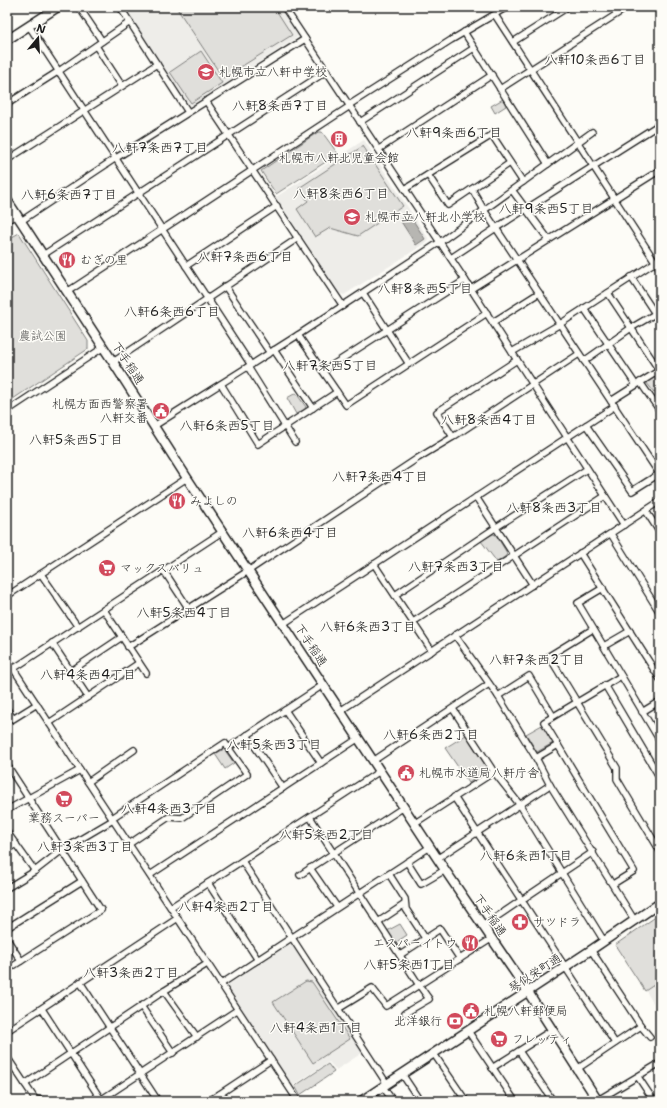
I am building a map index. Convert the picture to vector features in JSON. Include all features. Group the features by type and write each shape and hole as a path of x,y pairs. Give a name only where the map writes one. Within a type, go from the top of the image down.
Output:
{"main road":[{"path":"7,40 58,7"},
{"name":"下手稲通","path":"7,200 104,347 222,532 414,823 528,992 598,1101"},
{"name":"琴似栄町通","path":"361,1101 604,942 660,903"}],"street":[{"path":"79,7 102,41"},
{"path":"120,7 188,112"},
{"path":"284,7 451,258 624,525"},
{"path":"68,292 350,106 464,32 507,7"},
{"path":"513,42 568,7"},
{"path":"500,89 628,7"},
{"path":"495,15 577,142 658,260 660,269"},
{"path":"7,104 59,71 130,22"},
{"path":"29,26 207,298 295,442"},
{"path":"464,32 548,164"},
{"path":"7,220 19,218 305,39"},
{"path":"96,46 122,86"},
{"path":"360,122 474,48"},
{"path":"7,160 157,64"},
{"path":"43,255 327,71"},
{"path":"379,149 492,75"},
{"path":"206,101 343,306"},
{"path":"451,258 660,125"},
{"path":"154,426 272,352 440,242 592,132"},
{"path":"405,189 492,134 523,182"},
{"path":"428,175 448,205 510,163"},
{"path":"471,289 660,170"},
{"path":"472,189 539,294 660,475 632,492 586,424"},
{"path":"512,190 548,240"},
{"path":"186,266 277,206"},
{"path":"113,362 298,238"},
{"path":"512,352 560,324 658,260"},
{"path":"631,277 658,312 660,321"},
{"path":"323,371 465,280"},
{"path":"225,286 313,408"},
{"path":"283,624 567,437 638,384 660,370 608,292"},
{"path":"363,293 409,364"},
{"path":"493,322 539,294"},
{"path":"584,308 608,344 660,411"},
{"path":"584,361 631,328 658,312"},
{"path":"298,335 346,405 486,313"},
{"path":"7,411 104,347"},
{"path":"128,647 248,571 418,458 454,437 579,354"},
{"path":"454,437 437,412 517,360"},
{"path":"221,384 258,444 337,392"},
{"path":"395,595 587,469"},
{"path":"7,596 187,478"},
{"path":"413,622 605,496"},
{"path":"476,497 532,585"},
{"path":"340,711 660,501"},
{"path":"646,511 660,533"},
{"path":"14,669 222,532"},
{"path":"611,534 660,612"},
{"path":"580,553 604,588 660,679"},
{"path":"374,564 432,651"},
{"path":"164,570 189,609"},
{"path":"41,574 78,627"},
{"path":"604,588 578,603 660,741"},
{"path":"104,610 146,673"},
{"path":"593,629 550,656 616,768 617,779 660,851"},
{"path":"604,646 630,631"},
{"path":"455,635 498,696 536,758 550,785 635,921"},
{"path":"71,671 122,637"},
{"path":"52,644 88,697"},
{"path":"7,659 298,1101"},
{"path":"49,723 139,663"},
{"path":"498,696 529,676 553,716"},
{"path":"613,884 634,870 544,722 621,676"},
{"path":"373,760 489,684"},
{"path":"228,748 323,685"},
{"path":"606,685 660,778"},
{"path":"642,712 660,701"},
{"path":"7,709 13,719 37,704"},
{"path":"453,709 494,772 520,805 604,942"},
{"path":"285,710 321,763"},
{"path":"248,735 283,788"},
{"path":"150,875 359,738"},
{"path":"7,888 35,871 62,850 112,819 225,743 247,774 182,818 169,817 129,844"},
{"path":"536,758 558,745"},
{"path":"88,782 134,750"},
{"path":"7,765 101,910 7,970"},
{"path":"7,810 80,770"},
{"path":"171,907 380,771"},
{"path":"414,823 494,772"},
{"path":"438,858 550,785"},
{"path":"454,797 615,1043"},
{"path":"300,875 404,807"},
{"path":"310,817 429,999 405,1013"},
{"path":"7,832 35,871"},
{"path":"7,850 16,844"},
{"path":"221,984 430,847"},
{"path":"483,926 593,852"},
{"path":"242,861 338,1009 385,1085 393,1101"},
{"path":"407,862 422,884 446,870"},
{"path":"310,868 338,907"},
{"path":"389,874 405,899 406,909 426,938"},
{"path":"7,928 82,881"},
{"path":"208,883 258,960"},
{"path":"378,922 405,904"},
{"path":"7,1031 178,918"},
{"path":"400,955 440,929 460,959"},
{"path":"338,1009 372,988 386,1006 491,938"},
{"path":"7,939 21,961"},
{"path":"591,950 641,1026 650,1037"},
{"path":"25,1084 141,1006 207,964"},
{"path":"80,982 158,1101"},
{"path":"164,991 197,1038"},
{"path":"141,1006 173,1053"},
{"path":"42,1008 101,1101 238,1010"},
{"path":"577,1069 641,1026"},
{"path":"492,1068 552,1030"},
{"path":"468,1031 515,1101"},
{"path":"519,1051 553,1101"},
{"path":"434,1054 466,1101"},
{"path":"208,1101 271,1060"},
{"path":"8,1061 35,1100 45,1101"},
{"path":"598,1101 660,1063"},
{"path":"402,1074 420,1101"},
{"path":"638,1077 654,1101"},
{"path":"220,1094 224,1101"}],"shaded area":[{"name":"札幌市立八軒中学校","path":"125,7 279,7 298,36 192,105 188,104"},
{"name":"札幌市立八軒北小学校","path":"364,140 428,238 426,243 344,295 339,293 276,197"},
{"path":"409,214 425,239 416,245 400,220"},
{"path":"288,945 293,946 362,1053 336,1070 329,1062 292,1086 227,987"},
{"path":"660,982 660,1015 646,991"}],"green space":[{"path":"176,7 274,7 292,35 223,78"},
{"path":"201,51 222,83 191,103 170,72"},
{"path":"503,99 506,106 495,113 491,106"},
{"path":"318,132 322,132 338,154 276,194 261,171"},
{"path":"363,146 403,206 358,236 330,228 315,237 297,209 308,201 299,188"},
{"name":"農試公園","path":"19,233 88,341 88,349 7,403 7,240"},
{"path":"660,373 660,388 654,392 646,382"},
{"path":"296,393 306,407 296,414 287,398"},
{"path":"493,534 496,535 507,553 506,556 497,562 481,541"},
{"path":"542,725 553,743 537,752 526,734"},
{"path":"466,735 487,768 469,783 445,748"},
{"path":"224,749 234,763 225,769 215,754"},
{"path":"657,916 660,922 660,981 645,991 615,945"},
{"path":"400,924 407,935 395,943 387,931"},
{"path":"306,981 312,982 350,1039 313,1063 273,1002"},
{"path":"328,1064 334,1072 300,1095 295,1086"}],"place":[{"name":"札幌市立八軒中学校","path":"206,72"},
{"name":"札幌市八軒北児童会館","path":"339,139"},
{"name":"札幌市立八軒北小学校","path":"352,217"},
{"name":"むぎの里","path":"67,260"},
{"name":"札幌方面西警察署 八軒交番","path":"161,411"},
{"name":"みよしの","path":"177,501"},
{"name":"マックスバリュ","path":"107,568"},
{"name":"札幌市水道局八軒庁舎","path":"406,773"},
{"name":"業務スーパー","path":"64,799"},
{"name":"サツドラ","path":"520,922"},
{"name":"エスパーイトウ","path":"470,943"},
{"name":"札幌八軒郵便局","path":"471,1011"},
{"name":"北洋銀行","path":"455,1021"},
{"name":"フレッティ","path":"499,1039"}],"district":[{"name":"八軒10条西6丁目","path":"595,59"},
{"name":"八軒8条西7丁目","path":"280,105"},
{"name":"八軒9条西6丁目","path":"454,132"},
{"name":"八軒7条西7丁目","path":"160,147"},
{"name":"八軒8条西6丁目","path":"341,193"},
{"name":"八軒6条西7丁目","path":"69,194"},
{"name":"八軒9条西5丁目","path":"546,208"},
{"name":"八軒7条西6丁目","path":"245,256"},
{"name":"八軒8条西5丁目","path":"425,288"},
{"name":"八軒6条西6丁目","path":"172,311"},
{"name":"八軒7条西5丁目","path":"330,365"},
{"name":"八軒8条西4丁目","path":"489,419"},
{"name":"八軒6条西5丁目","path":"227,425"},
{"name":"八軒5条西5丁目","path":"76,439"},
{"name":"八軒7条西4丁目","path":"380,476"},
{"name":"八軒8条西3丁目","path":"554,507"},
{"name":"八軒6条西4丁目","path":"290,532"},
{"name":"八軒7条西3丁目","path":"456,566"},
{"name":"八軒5条西4丁目","path":"184,612"},
{"name":"八軒6条西3丁目","path":"368,626"},
{"name":"八軒7条西2丁目","path":"537,659"},
{"name":"八軒4条西4丁目","path":"88,674"},
{"name":"八軒6条西2丁目","path":"431,734"},
{"name":"八軒5条西3丁目","path":"274,744"},
{"name":"八軒4条西3丁目","path":"169,808"},
{"name":"八軒5条西2丁目","path":"326,834"},
{"name":"八軒3条西3丁目","path":"85,846"},
{"name":"八軒6条西1丁目","path":"526,855"},
{"name":"八軒4条西2丁目","path":"226,906"},
{"name":"八軒5条西1丁目","path":"409,964"},
{"name":"八軒3条西2丁目","path":"131,972"},
{"name":"八軒4条西1丁目","path":"316,1027"}]}
